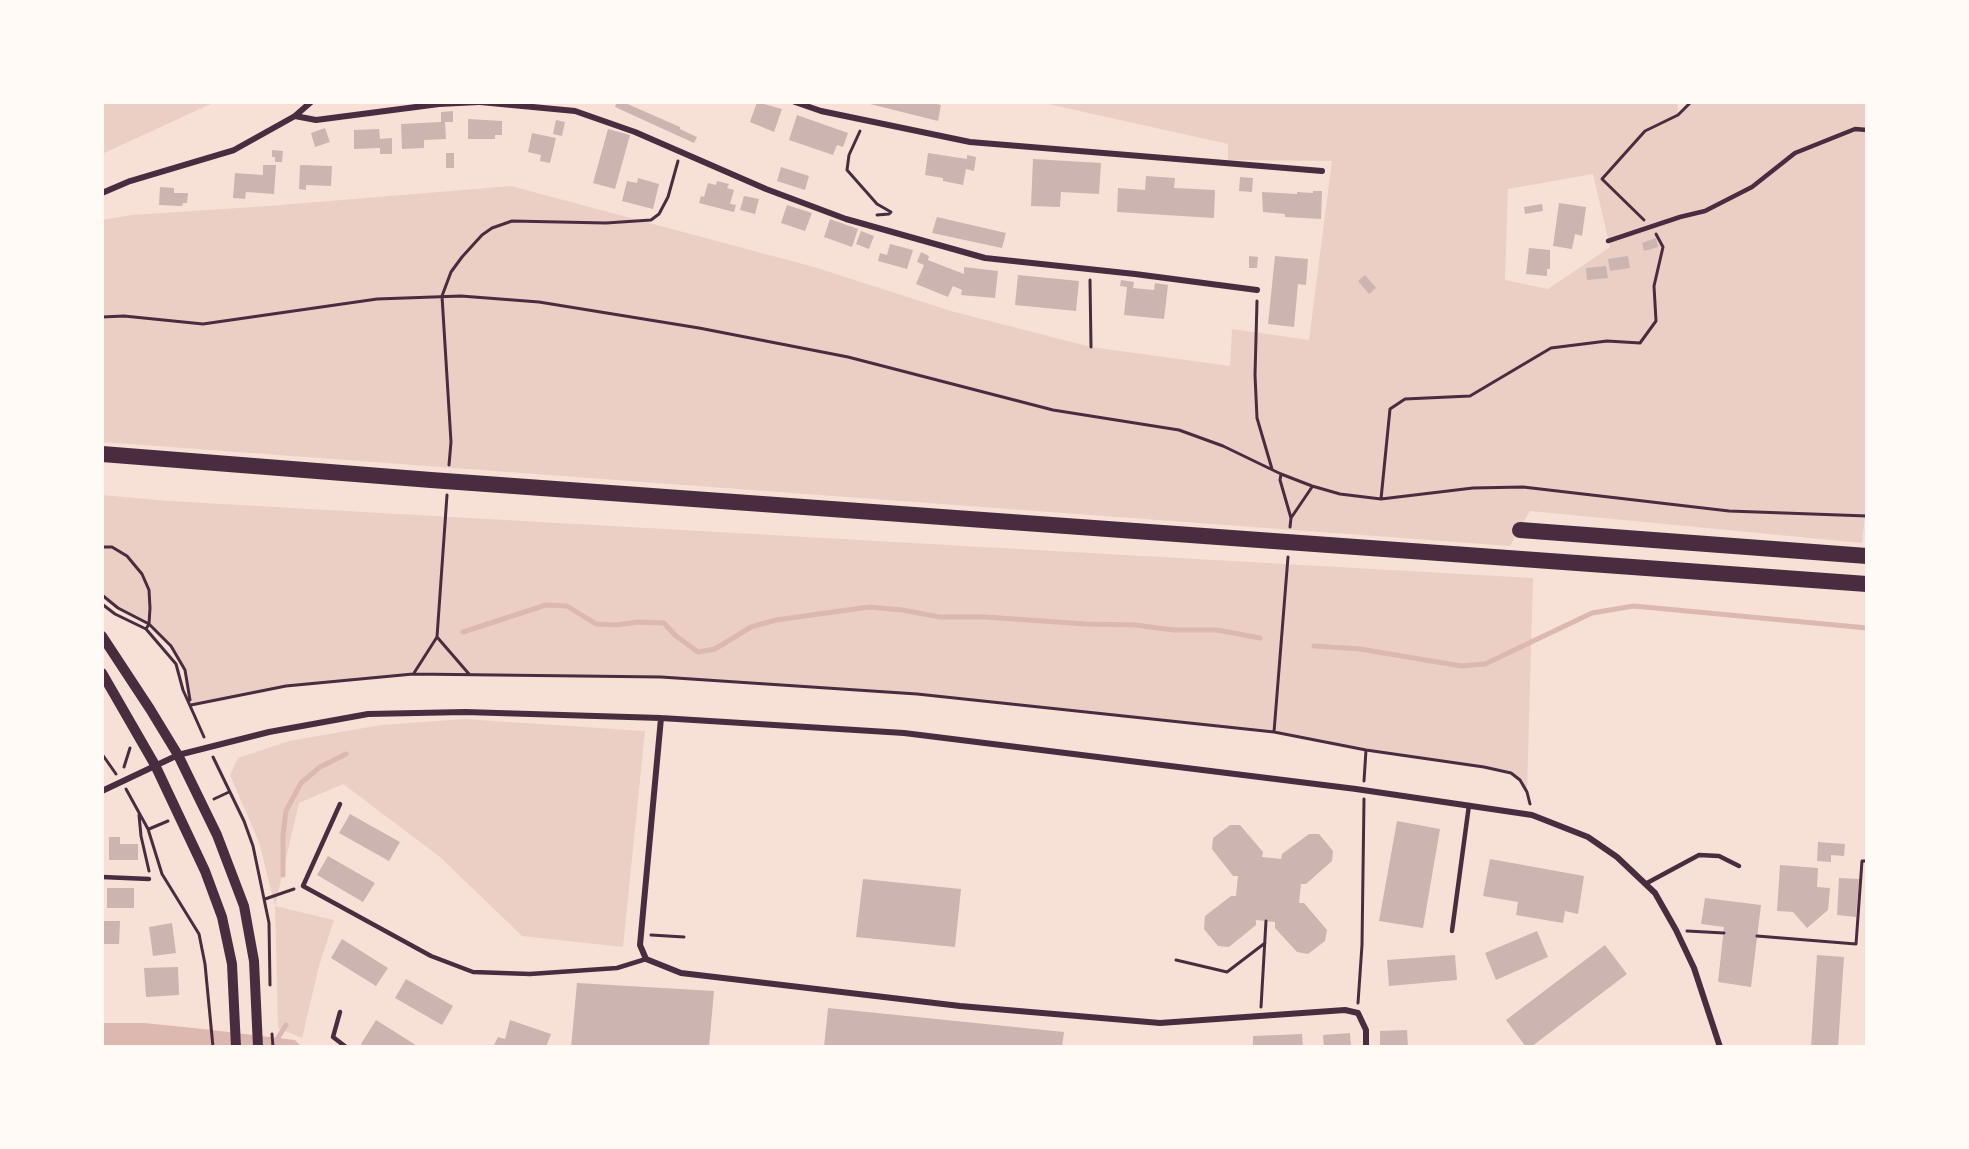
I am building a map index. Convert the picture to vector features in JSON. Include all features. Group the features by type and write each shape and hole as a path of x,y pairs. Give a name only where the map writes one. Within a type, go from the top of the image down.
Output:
{"highway":[{"path":"102,454 1867,584"},
{"path":"1520,530 1867,556"}],"street":[{"path":"102,194 130,181 234,150 295,116 311,102"},
{"path":"295,116 316,120 439,104 480,102 575,111 635,132 680,153 846,219 985,258 1257,290"},
{"path":"795,102 821,111 970,142 1322,171"},
{"path":"102,636 178,755 217,835 244,906 254,961 258,1047"},
{"path":"102,673 155,765 205,871 222,917 232,964 236,1047"},
{"path":"102,791 178,755 269,732 368,714 465,712 661,718 904,732 1469,805 1532,815 1588,837 1617,857 1647,883 1676,930 1694,968 1719,1047"},
{"path":"661,718 640,934 640,945 646,959 681,974 960,1006 1160,1023 1260,1018 1345,1010 1358,1013 1366,1030 1366,1047"}],"lane":[{"path":"1608,241 1705,211 1752,187 1795,153 1855,129 1867,130"},
{"path":"340,804 303,886 431,956 473,972 530,974 617,968 646,959"},
{"path":"1452,931 1469,805"},
{"path":"1647,883 1699,855 1719,856 1739,866"},
{"path":"102,877 149,879"},
{"path":"340,1012 333,1037 346,1047"}],"path":[{"path":"1381,499 1390,409 1405,399 1470,396 1551,348 1607,341 1640,343 1656,321 1654,286 1663,247 1651,227 1602,179 1645,132 1678,116 1691,102"},
{"path":"862,119 862,127 849,155 848,170 877,204 891,212 873,215"},
{"path":"449,465 451,442 442,296 451,272 471,245 482,235 501,224 512,221 606,223 651,220 659,214 668,197 680,153"},
{"path":"1089,269 1090,348"},
{"path":"1257,290 1255,375 1257,418 1273,470"},
{"path":"102,317 124,316 203,324 377,299 442,296 539,302 699,328 848,357 1053,410 1179,430 1223,446 1281,474 1340,494 1381,499 1473,488 1523,487 1729,511 1867,516"},
{"path":"1281,474 1280,480 1291,518 1290,529"},
{"path":"1291,518 1312,486"},
{"path":"413,674 437,637 447,489"},
{"path":"102,547 112,547 127,556 142,574 149,590 149,624 146,629"},
{"path":"1274,732 1288,553"},
{"path":"102,595 118,608 149,624 171,646 184,670 191,705"},
{"path":"102,604 115,614 146,629 176,664 183,690 244,821 253,846 257,872 265,899 270,944 270,991"},
{"path":"437,637 469,674"},
{"path":"191,705 286,686 413,674 661,677 917,694 1274,732 1366,750 1511,773 1520,780 1527,792 1532,815"},
{"path":"120,781 135,729"},
{"path":"1358,1013 1362,945 1366,750"},
{"path":"102,754 148,829 162,874 199,934 210,1004 213,1047"},
{"path":"138,812 149,879"},
{"path":"1757,936 1856,944 1862,861 1867,861"},
{"path":"265,899 303,886"},
{"path":"1260,1018 1266,921"},
{"path":"1676,930 1724,933"},
{"path":"640,934 684,937"},
{"path":"1176,960 1227,972 1265,943"}],"shaded area":[{"path":"102,102 215,102 102,154"},
{"path":"1039,102 1677,102 1678,114 1691,102 1867,102 1867,516 1865,516 1862,543 1530,511 1510,546 102,442 102,220 131,215 511,186 814,267 951,311 1091,347 1230,366 1232,329 1309,340 1332,161 1228,160 1228,144","holes":["1593,174 1610,247 1548,289 1505,280 1508,189"]},
{"path":"102,495 169,501 1533,578 1527,792 1520,780 1511,773 1366,750 1273,732 917,694 661,677 413,674 286,686 191,705 185,670 171,646 149,624 118,608 102,595"},
{"path":"465,719 645,731 623,947 522,936 440,857 343,784 299,803 275,906 259,842 230,775 238,758 289,741 381,725"},
{"path":"275,906 334,920 319,966 302,1038 278,1028"},
{"path":"102,1023 144,1023 295,1040 302,1047 102,1047"}],"building":[{"path":"617,102 623,102 697,137 694,143 615,107"},
{"path":"757,102 782,109 774,132 750,122"},
{"path":"870,102 928,102 941,105 938,121 870,104"},
{"path":"453,111 453,122 445,122 446,139 424,140 424,148 402,149 401,124 441,122 441,112"},
{"path":"797,115 848,133 843,147 837,145 833,155 789,140"},
{"path":"468,119 502,121 502,135 495,135 495,139 468,139"},
{"path":"556,120 565,122 562,136 553,134"},
{"path":"325,128 330,142 315,147 311,133"},
{"path":"379,129 380,139 392,138 392,154 380,154 380,148 354,149 354,130"},
{"path":"608,129 630,135 615,189 593,183"},
{"path":"532,133 556,138 550,163 540,161 541,155 528,152"},
{"path":"272,150 283,151 282,162 275,162"},
{"path":"446,153 454,153 454,168 446,168"},
{"path":"928,153 967,159 967,155 976,157 974,171 966,169 963,185 925,175"},
{"path":"1033,159 1101,163 1099,194 1061,192 1060,207 1031,206"},
{"path":"263,165 276,165 274,194 246,192 245,199 233,198 235,173 263,175"},
{"path":"300,165 332,166 331,186 306,185 306,190 299,189"},
{"path":"781,167 809,176 805,190 777,181"},
{"path":"1146,176 1175,178 1174,188 1215,190 1214,218 1117,212 1118,188 1145,190"},
{"path":"1240,177 1253,178 1252,192 1239,191"},
{"path":"638,178 659,184 653,209 622,201 627,181 637,183"},
{"path":"717,181 729,184 727,188 734,190 730,204 736,205 734,212 699,203 701,196 704,197 708,183 716,185"},
{"path":"160,187 174,188 174,193 188,193 187,203 183,203 182,206 159,205"},
{"path":"1313,191 1322,191 1321,219 1285,217 1285,214 1263,212 1262,192 1297,194 1297,192 1313,193"},
{"path":"744,196 759,199 755,214 740,210"},
{"path":"1559,203 1586,207 1582,236 1575,234 1572,249 1553,246"},
{"path":"1542,204 1543,211 1525,214 1524,207"},
{"path":"787,205 812,213 805,231 781,223"},
{"path":"937,217 1006,233 1002,248 932,233"},
{"path":"830,219 858,229 852,247 824,237"},
{"path":"861,231 874,236 869,249 856,244"},
{"path":"1656,238 1658,247 1644,251 1642,243"},
{"path":"890,244 913,250 907,269 878,261 880,253 887,255"},
{"path":"1529,248 1550,250 1550,269 1547,269 1547,276 1526,274"},
{"path":"921,252 929,256 928,260 964,274 964,267 998,271 995,298 961,295 962,290 953,286 948,297 916,284 924,265 917,262"},
{"path":"1249,256 1258,257 1257,268 1249,268"},
{"path":"1275,256 1308,259 1306,285 1298,284 1294,327 1268,324"},
{"path":"1628,256 1630,268 1610,271 1608,259"},
{"path":"1606,266 1608,278 1587,280 1586,268"},
{"path":"1018,275 1079,281 1076,311 1015,305"},
{"path":"1365,275 1376,288 1369,294 1358,281"},
{"path":"1121,280 1134,282 1133,288 1154,290 1155,283 1168,285 1164,319 1124,315 1127,287 1120,286"},
{"path":"350,814 400,842 389,861 339,833"},
{"path":"1397,821 1440,829 1423,928 1379,921"},
{"path":"1230,825 1240,825 1263,852 1262,857 1281,859 1282,854 1309,834 1319,834 1333,851 1332,861 1306,884 1301,884 1299,903 1304,903 1327,930 1325,941 1308,954 1297,952 1275,928 1275,922 1256,920 1256,925 1229,947 1218,946 1204,929 1205,916 1231,896 1236,896 1238,876 1233,876 1212,849 1213,838"},
{"path":"109,837 120,837 120,844 138,844 138,860 109,860"},
{"path":"1818,842 1845,844 1844,856 1831,855 1831,862 1817,861"},
{"path":"328,856 375,883 363,902 317,875"},
{"path":"1490,859 1584,876 1578,914 1565,911 1563,923 1516,915 1518,902 1483,896"},
{"path":"1780,865 1818,868 1817,887 1830,888 1828,910 1807,928 1793,912 1777,911"},
{"path":"1839,878 1859,879 1856,917 1837,915"},
{"path":"863,879 961,889 955,947 856,937"},
{"path":"107,888 134,888 134,908 107,908"},
{"path":"1705,898 1761,905 1751,987 1718,982 1724,927 1701,924"},
{"path":"102,921 120,921 119,944 102,944"},
{"path":"172,923 176,953 153,956 149,927"},
{"path":"1537,931 1548,957 1496,980 1485,953"},
{"path":"342,939 388,968 376,986 331,958"},
{"path":"1605,945 1627,974 1531,1047 1526,1047 1506,1020"},
{"path":"1455,955 1457,980 1389,986 1387,960"},
{"path":"1817,955 1844,957 1838,1047 1811,1047"},
{"path":"178,967 179,995 146,997 144,968"},
{"path":"406,979 453,1006 442,1025 395,998"},
{"path":"577,983 714,991 709,1047 571,1047"},
{"path":"828,1008 1064,1032 1062,1047 824,1047"},
{"path":"376,1020 419,1047 365,1047 361,1044"},
{"path":"510,1020 551,1034 546,1047 493,1047 498,1037 505,1039"},
{"path":"1407,1030 1408,1047 1380,1047 1380,1031"},
{"path":"1350,1033 1351,1047 1324,1047 1323,1035"},
{"path":"1302,1034 1303,1047 1253,1047 1253,1036"}],"waterway":[{"path":"463,632 546,605 567,606 596,624 664,623 676,636 698,652 715,649 751,627 776,620 869,607 940,617 985,617 1135,625 1174,630 1217,630 1260,638"},
{"path":"1314,646 1360,649 1461,666 1485,664 1592,613 1634,606 1867,628"},
{"path":"283,875 283,835 286,811 301,783 320,767 346,754"},
{"path":"274,1044 286,1025"}]}
